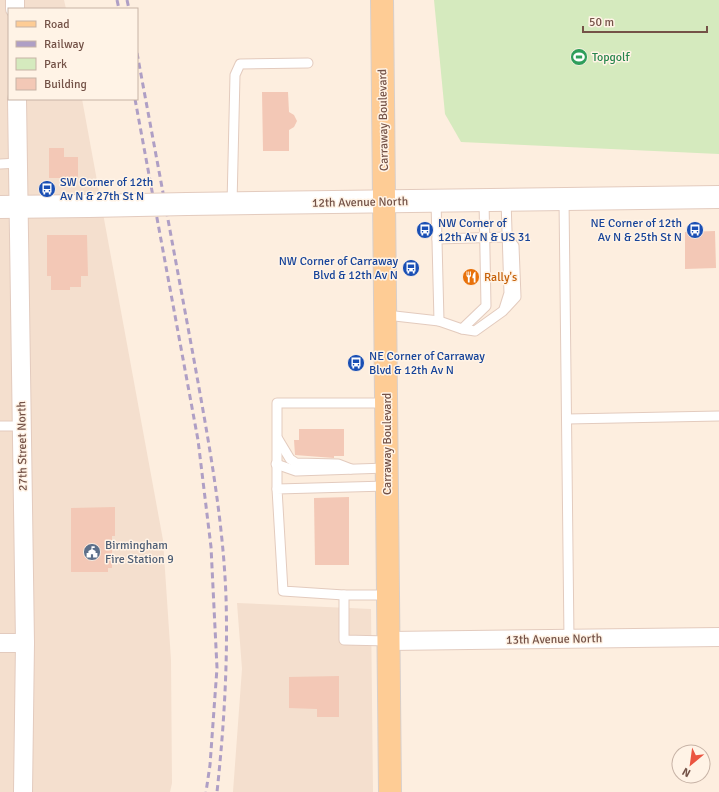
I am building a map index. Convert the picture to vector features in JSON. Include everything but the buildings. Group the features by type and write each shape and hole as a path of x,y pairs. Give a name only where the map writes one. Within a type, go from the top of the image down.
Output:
{"main road":[{"name":"Carraway Boulevard","path":"382,0 390,792"}],"street":[{"name":"27th Street North","path":"17,100 18,164 9,207 22,426 25,643 23,792"},
{"name":"12th Avenue North","path":"9,207 719,197"},
{"name":"13th Avenue North","path":"389,641 719,637"},
{"path":"0,643 25,643"}],"lane":[{"path":"232,204 235,75 237,67 240,64 308,63"},
{"path":"0,164 18,164"},
{"path":"564,199 569,639"},
{"path":"462,329 486,306 484,200"},
{"path":"386,314 439,321 462,329 475,331 503,311 509,293 506,200"},
{"path":"436,201 439,321"},
{"path":"437,239 507,237"},
{"path":"387,403 277,403 278,439 276,464 283,591 344,595 388,595"},
{"path":"567,419 719,416"},
{"path":"0,426 22,426"},
{"path":"278,439 290,459 296,463 338,464 353,470 387,477"},
{"path":"276,464 296,471 353,470"},
{"path":"278,489 387,477"},
{"path":"344,595 344,640 389,641"}],"shaded area":[{"path":"0,0 64,0 66,8 8,8 8,100 82,100 163,540 171,660 172,783 170,792 0,792"},
{"path":"237,603 371,609 373,792 233,792 242,669"}],"green space":[{"name":"Topgolf","path":"434,0 719,0 719,154 461,142 445,114"}],"railway":[{"path":"117,0 119,8"},
{"path":"127,0 129,8"},
{"path":"138,58 194,360 214,478 222,537 226,597 226,670 222,743 217,792"},
{"path":"135,100 198,440 211,547 217,668 210,765 206,792"}],"place":[{"name":"Topgolf","path":"579,57"},
{"name":"SW Corner of 12th Av N & 27th St N","path":"47,189"},
{"name":"NW Corner of 12th Av N & US 31","path":"425,230"},
{"name":"NE Corner of 12th Av N & 25th St N","path":"695,230"},
{"name":"NW Corner of Carraway Blvd & 12th Av N","path":"411,268"},
{"name":"Rally's","path":"471,277"},
{"name":"NE Corner of Carraway Blvd & 12th Av N","path":"356,363"},
{"name":"Birmingham Fire Station 9","path":"92,552"}]}
